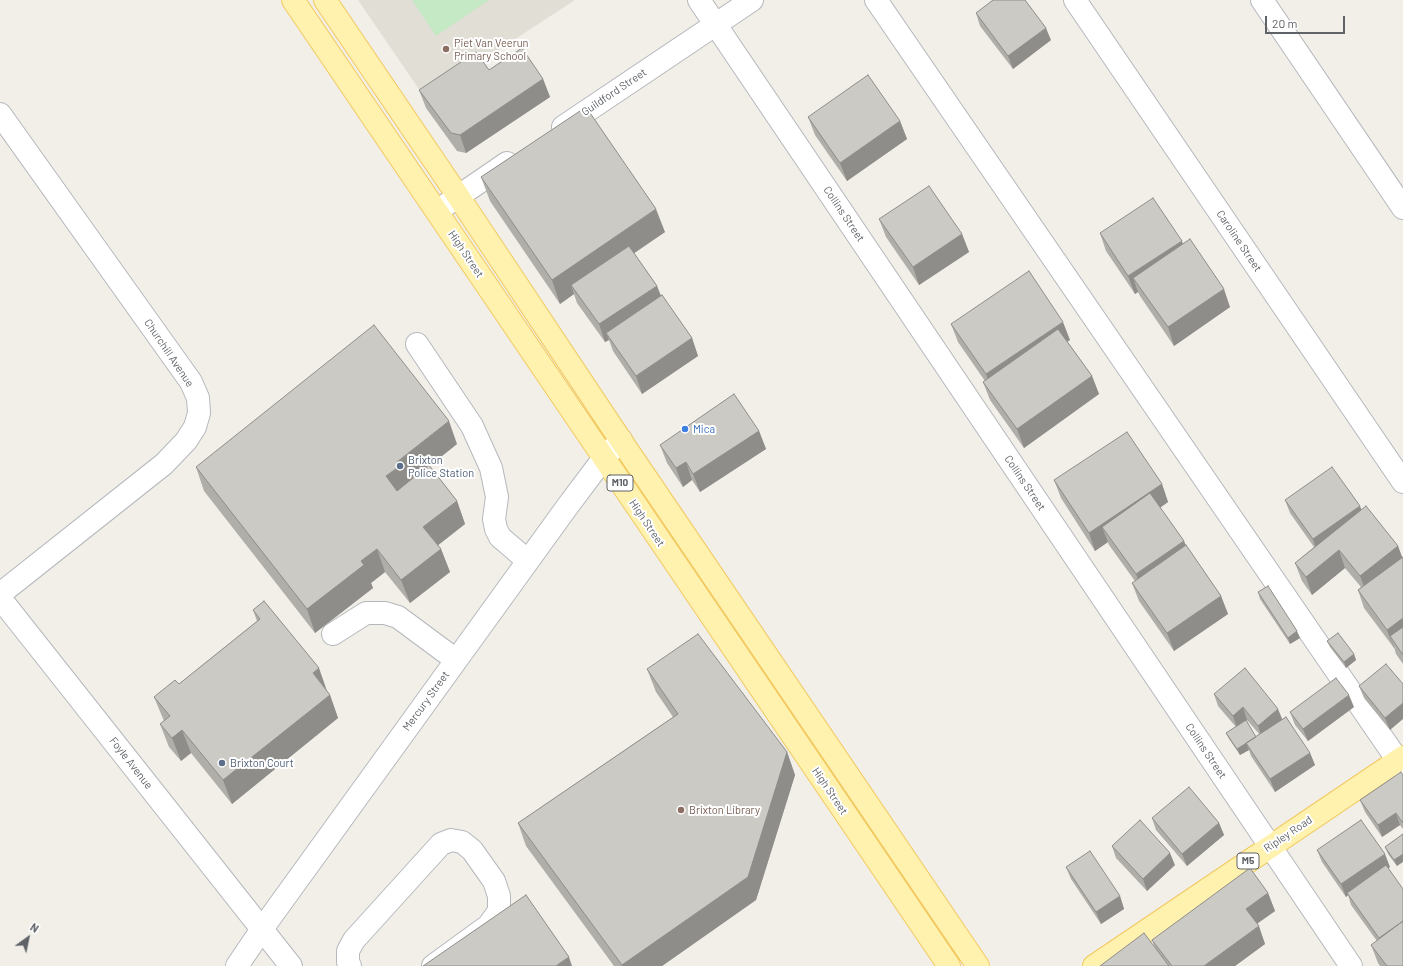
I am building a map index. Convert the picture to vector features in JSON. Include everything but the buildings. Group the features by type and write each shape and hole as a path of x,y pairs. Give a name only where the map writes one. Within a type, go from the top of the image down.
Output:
{"main road":[{"name":"High Street","path":"292,0 437,211 603,459 949,966"},
{"name":"M10","path":"325,0 978,966"},
{"name":"Ripley Road","path":"1094,966 1270,846 1401,762"}],"street":[{"name":"Collins Street","path":"699,0 1351,966"},
{"name":"Guildford Street","path":"544,139 752,0"},
{"path":"876,0 1401,762"},
{"name":"Caroline Street","path":"1075,0 1403,482"},
{"path":"1262,0 1403,208"},
{"name":"Churchill Avenue","path":"0,114 191,382 198,398 199,413 195,427 186,441 164,464 0,594"},
{"path":"437,211 524,152"},
{"path":"417,344 472,426 491,468 496,497 494,519 496,529 500,537 528,561"},
{"name":"Mercury Street","path":"237,966 262,929 528,561 603,459 621,440"},
{"name":"Foyle Avenue","path":"0,598 291,966"},
{"path":"333,634 366,613 385,613 398,617 456,660"},
{"path":"350,966 348,962 348,951 354,940 441,844 451,840 462,842 472,850 494,881 499,896 499,912 488,926 433,966"}],"shaded area":[{"name":"Piet Van Veerun Primary School","path":"358,0 575,0 425,98"}],"green space":[{"path":"412,0 489,0 436,36"}],"place":[{"name":"Piet Van Veerun Primary School","path":"446,49"},
{"name":"Mica","path":"685,429"},
{"name":"Brixton Police Station","path":"400,466"},
{"name":"Brixton Court","path":"222,763"},
{"name":"Brixton Library","path":"681,810"}]}
